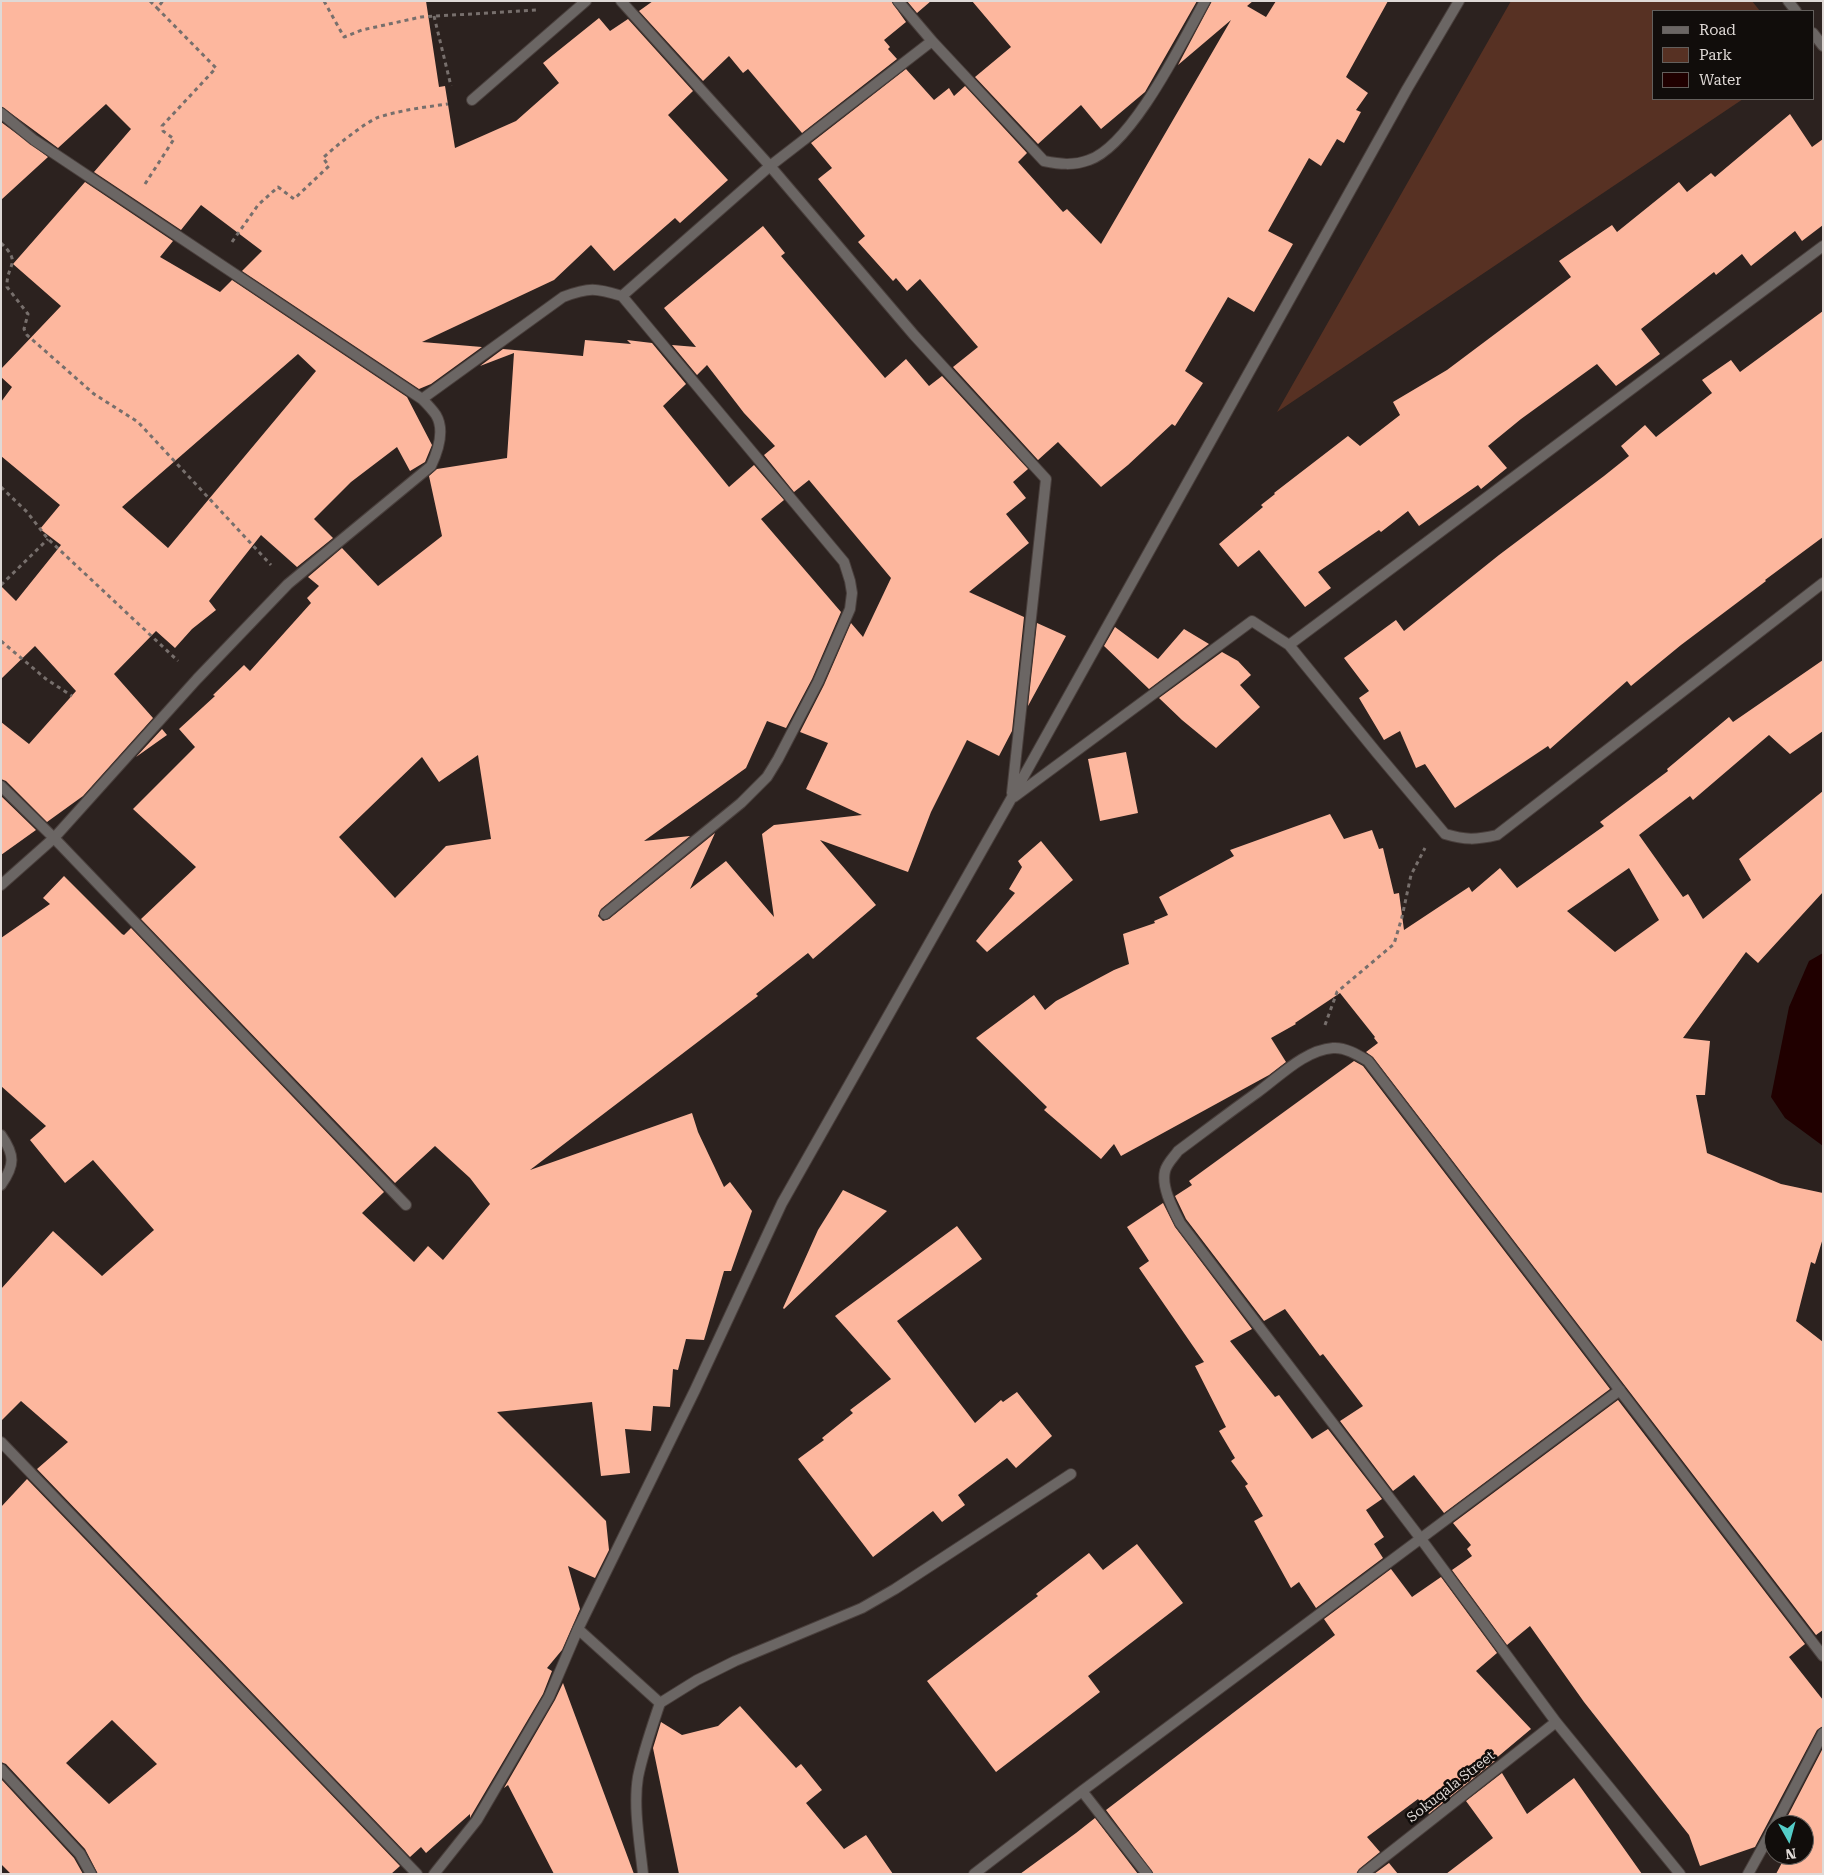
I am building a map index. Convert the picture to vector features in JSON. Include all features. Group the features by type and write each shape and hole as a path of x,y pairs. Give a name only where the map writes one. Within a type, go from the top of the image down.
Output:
{"street":[{"path":"472,100 586,1"},
{"path":"621,1 770,166 914,335 1046,479 1011,800"},
{"path":"898,1 932,41 1044,161 1073,165 1090,160 1110,147 1144,108 1206,1"},
{"path":"434,1874 478,1820 549,1697 578,1629 695,1390 782,1204 1011,800 1398,106 1459,1"},
{"path":"1814,34 1823,46"},
{"path":"622,296 770,166 932,41"},
{"path":"1,113 34,140 422,399 437,416 440,436 438,451 431,466 288,584 197,679 54,838 1,885"},
{"path":"1289,645 1823,246"},
{"path":"422,399 563,297 580,290 597,289 622,296 844,562 852,594 850,609 818,682 767,777 741,803 605,914"},
{"path":"1011,800 1252,621 1289,645 1445,834 1461,839 1478,840 1497,835 1823,583"},
{"path":"1,786 54,838 406,1205"},
{"path":"1680,1874 1556,1722 1421,1540 1180,1223 1171,1204 1164,1179 1166,1168 1178,1151 1300,1061 1318,1052 1334,1048 1358,1054 1368,1062 1823,1656"},
{"path":"1,1135 10,1151 12,1162 11,1172 1,1185"},
{"path":"974,1874 1082,1791 1620,1390"},
{"path":"1,1442 417,1874"},
{"path":"643,1874 638,1816 638,1779 646,1742 660,1703 697,1680 735,1661 862,1608 895,1589 1071,1474"},
{"path":"578,1629 660,1703"},
{"name":"Sokuqala Street","path":"1363,1874 1556,1722"},
{"path":"1780,1815 1823,1734"},
{"path":"1,1769 80,1854 91,1874"},
{"path":"1082,1791 1147,1874"},
{"path":"1748,1874 1764,1844"}],"path":[{"path":"131,205 174,139 163,131 162,126 216,68 150,1"},
{"path":"157,8 163,1"},
{"path":"324,1 344,37 362,30 420,17 434,16 538,10 562,22"},
{"path":"219,263 238,232 258,205 278,187 294,199 328,166 323,158 332,149 365,125 378,118 416,108 452,104 455,97 444,62 434,16"},
{"path":"455,97 472,100"},
{"path":"1,242 11,252 13,258 7,287 28,314 24,329 27,335 94,394 138,422 288,584"},
{"path":"1,487 27,512 48,539 197,679"},
{"path":"1,585 48,539"},
{"path":"1,641 46,679 72,696"},
{"path":"1318,1052 1325,1023 1337,992 1394,944 1411,875 1437,825"}],"green space":[{"path":"1511,1 1752,1 1759,10 1652,10 1652,100 1742,100 1277,412"}],"water":[{"path":"1823,953 1823,1146 1785,1118 1771,1097 1789,1007 1809,961"}],"building":[{"path":"1,1 426,1 439,87 445,86 455,148 516,121 559,83 543,63 599,18 610,31 628,19 693,91 668,115 728,180 680,223 675,218 614,271 591,245 554,280 422,342 482,347 431,384 419,389 242,271 262,251 201,205 181,230 94,172 131,129 106,104 58,148 1,106"},
{"path":"653,1 891,1 906,22 884,40 890,47 888,49 897,59 802,133 748,69 743,73 729,56 703,81 639,11"},
{"path":"907,1 931,1 917,13"},
{"path":"972,1 1197,1 1145,92 1101,129 1081,105 1038,144 975,77 1011,47"},
{"path":"1212,1 1253,1 1247,6 1266,17 1276,1 1388,1 1346,77 1368,93 1356,110 1361,112 1344,143 1337,139 1321,166 1309,158 1268,231 1293,244 1254,312 1228,297 1185,371 1203,383 1175,426 1172,424 1101,487 1058,442 1038,460 953,367 978,347 920,279 907,291 896,278 893,281 858,242 865,236 818,179 832,168 811,143 906,69 934,100 949,88 954,96 965,86 1027,153 1018,162 1063,212 1067,209 1101,244 1231,20 1178,65"},
{"path":"1790,114 1812,147 1823,139 1823,225 1802,241 1795,231 1751,266 1742,254 1716,275 1714,272 1641,329 1660,354 1616,386 1597,364 1521,419 1488,446 1507,468 1481,489 1478,485 1419,526 1408,511 1381,532 1379,530 1318,572 1331,588 1305,607 1259,550 1238,567 1219,544 1263,507 1261,505 1274,493 1348,436 1360,446 1400,415 1393,402 1447,370 1571,277 1559,261 1612,225 1617,232 1679,182 1687,192 1711,173 1715,177"},
{"path":"1,122 48,157 1,200"},
{"path":"85,182 173,241 160,257 220,292 232,280 407,397 432,445 425,462 410,471 397,447 351,482 314,519 333,538 297,567 261,535 209,601 216,610 192,629 175,648 156,631 114,674 153,718 83,796 47,822 6,781 1,779 1,722 29,744 76,691 35,646 1,679 1,586 16,601 61,545 40,529 60,505 1,456 1,402 12,387 1,377 1,369 61,306 13,264","holes":["298,354 316,371 168,548 122,507"]},
{"path":"763,226 785,253 781,256 885,378 906,359 929,386 942,376 1028,469 1013,482 1026,498 1006,514 1029,543 969,592 1024,617 1012,731 999,756 967,740 931,812 908,872 820,840 876,905 813,959 808,953 756,994 758,996 530,1170 692,1113 698,1132 724,1187 730,1182 752,1211 731,1271 724,1271 704,1340 686,1339 678,1370 673,1369 670,1407 653,1406 651,1431 625,1429 630,1473 601,1476 592,1402 497,1412 606,1521 609,1550 595,1578 568,1566 580,1609 562,1650 547,1668 552,1671 543,1694 470,1818 470,1814 426,1853 421,1847 410,1857 37,1469 68,1442 21,1401 1,1421 1,1289 53,1231 102,1276 154,1230 93,1160 65,1183 30,1140 46,1126 1,1086 1,938 50,904 43,898 64,876 122,934 124,935 131,928 384,1192 362,1213 414,1262 428,1246 443,1260 490,1204 470,1178 435,1146 395,1183 141,919 196,867 133,809 195,747 179,729 215,696 213,695 244,665 250,671 311,603 307,598 319,586 308,577 342,548 378,586 442,536 429,476 437,469 507,458 514,353 480,366 503,349 583,356 585,340 631,344 627,340 652,343 686,384 663,406 729,487 754,465 784,500 761,519 841,612 812,679 786,728 767,721 746,768 644,841 690,836 601,909 598,916 603,921 609,919 715,833 690,889 726,861 774,917 762,834 774,825 862,815 806,789 828,743 800,732 824,685 851,623 863,637 891,578 809,480 794,492 764,455 775,446 744,413 707,365 697,375 672,345 696,347 664,308","holes":["478,755 491,839 446,846 395,898 339,837 422,757 439,782"]},
{"path":"1823,311 1823,537 1681,645 1631,686 1627,681 1550,749 1548,746 1455,808 1425,764 1416,768 1400,731 1384,740 1359,698 1369,691 1344,658 1396,620 1404,631 1499,555 1629,456 1621,446 1645,425 1656,437 1712,393 1702,380 1731,360 1740,372"},
{"path":"1037,623 1066,636 1028,706"},
{"path":"1115,627 1158,659 1184,629 1209,644 1149,689 1104,646"},
{"path":"1222,652 1238,661 1251,675 1240,685 1260,707 1216,748 1159,698"},
{"path":"1823,660 1823,731 1790,754 1769,735 1693,800 1690,796 1639,835 1683,897 1688,894 1703,919 1751,880 1739,859 1823,791 1823,892 1758,963 1746,952 1683,1038 1710,1041 1705,1095 1696,1095 1707,1153 1781,1184 1823,1193 1823,1238 1815,1264 1811,1262 1796,1321 1823,1342 1823,1630 1816,1635 1373,1057 1366,1052 1378,1043 1340,993 1296,1024 1271,1038 1286,1062 1269,1075 1121,1156 1114,1144 1101,1159 1044,1110 1047,1107 976,1038 1034,995 1045,1010 1056,1001 1129,964 1123,934 1155,923 1154,921 1168,915 1159,897 1234,856 1230,850 1330,814 1344,839 1372,830 1379,849 1383,848 1394,894 1399,893 1404,930 1469,887 1472,892 1500,868 1517,888 1604,826 1600,822 1668,771 1667,769 1729,717 1733,722","holes":["1629,868 1659,920 1615,952 1567,911"]},
{"path":"162,729 167,735 136,757"},
{"path":"1126,752 1138,813 1100,821 1088,759"},
{"path":"1,796 36,830 1,855"},
{"path":"1041,841 1073,880 987,952 976,941 1015,893 1009,889 1022,867 1018,861"},
{"path":"1354,1061 1363,1066 1610,1389 1444,1513 1414,1475 1393,1491 1340,1421 1363,1406 1323,1354 1320,1356 1285,1309 1264,1321 1186,1219 1175,1196 1192,1185 1189,1181"},
{"path":"843,1190 887,1211 784,1309 818,1230"},
{"path":"1163,1203 1175,1227 1252,1329 1230,1341 1275,1397 1279,1395 1312,1439 1328,1429 1382,1499 1366,1510 1384,1537 1374,1544 1383,1558 1316,1608 1299,1582 1291,1588 1254,1521 1263,1516 1245,1486 1248,1484 1231,1461 1235,1458 1219,1431 1226,1427 1195,1366 1204,1362 1139,1268 1149,1261 1127,1227"},
{"path":"957,1226 982,1259 897,1321 975,1423 1001,1400 1003,1402 1017,1392 1052,1436 1016,1468 1007,1458 958,1495 965,1505 942,1522 933,1511 873,1557 798,1459 824,1440 822,1438 853,1413 850,1410 891,1379 835,1316"},
{"path":"1618,1400 1805,1644 1789,1657 1823,1700 1823,1726 1817,1730 1772,1815 1764,1815 1764,1830 1755,1847 1700,1866 1689,1835 1584,1702 1530,1626 1507,1645 1452,1570 1472,1556 1467,1549 1471,1545 1453,1523"},
{"path":"27,1479 400,1866 391,1874 98,1874 85,1849 6,1764 1,1762 1,1507","holes":["112,1720 157,1764 109,1804 66,1763"]},
{"path":"1137,1544 1183,1603 1088,1676 1100,1692 996,1772 927,1681 1038,1596 1036,1594 1089,1553 1103,1570"},
{"path":"1391,1569 1412,1597 1441,1577 1497,1653 1476,1671 1531,1729 1495,1761 1429,1814 1418,1799 1367,1837 1380,1852 1359,1869 1356,1874 1154,1874 1106,1810 1335,1635 1324,1619"},
{"path":"563,1683 634,1874 554,1874 508,1785 504,1788"},
{"path":"740,1706 796,1768 801,1764 822,1790 806,1803 844,1849 866,1835 893,1874 679,1874 653,1748 661,1722 682,1735 718,1726"},
{"path":"1823,1748 1823,1874 1776,1874 1781,1865 1814,1865 1814,1815 1788,1815"},
{"path":"1502,1773 1527,1814 1574,1778 1642,1874 1446,1874 1493,1838 1466,1801"},
{"path":"1,1779 74,1858 83,1874 11,1874 1,1864"},
{"path":"1095,1818 1138,1874 1020,1874 1076,1833"},
{"path":"1389,1863 1398,1874 1374,1874"}]}
